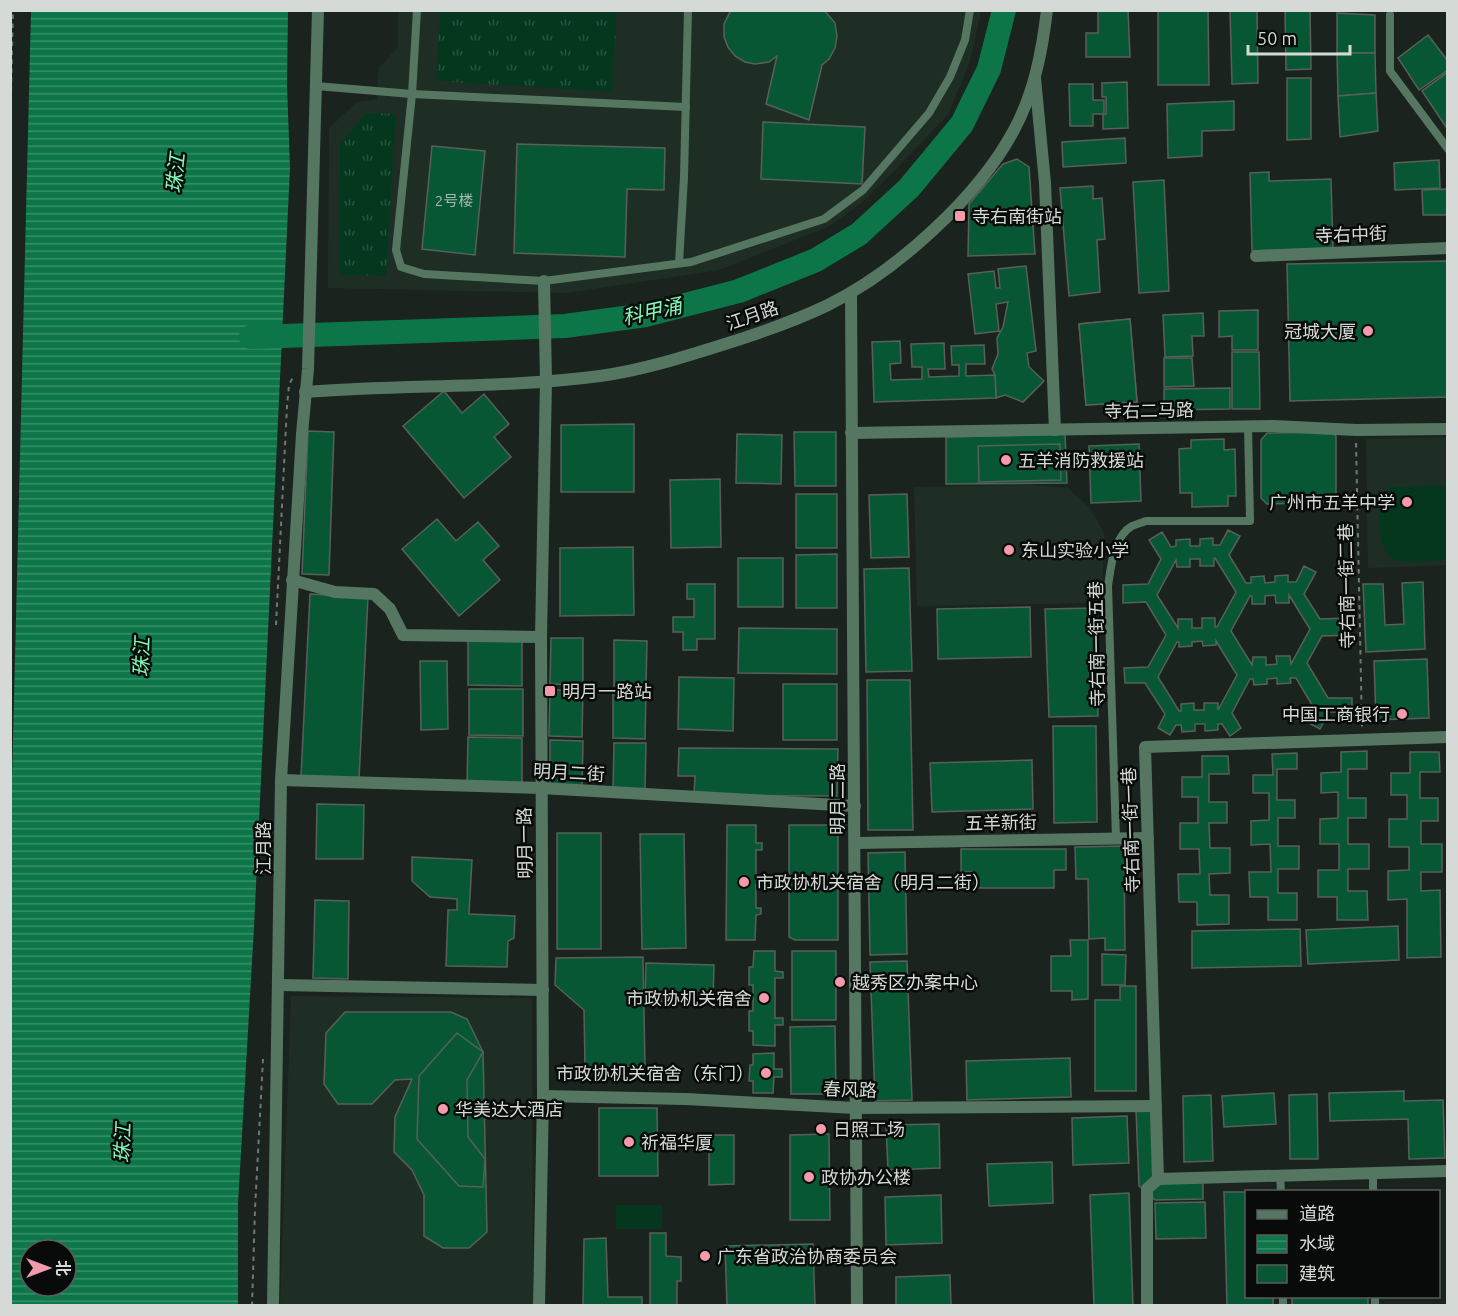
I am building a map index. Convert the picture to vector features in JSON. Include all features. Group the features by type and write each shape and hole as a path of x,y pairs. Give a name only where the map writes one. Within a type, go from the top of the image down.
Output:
{"street":[{"name":"江月路","path":"273,1305 281,780 292,580 308,369 318,10"},
{"name":"江月路","path":"305,392 546,381 621,372 691,355 801,317 851,293 920,242 978,181 1014,130 1035,78 1047,10"},
{"path":"1035,78 1045,183 1055,430"},
{"name":"寺右中街","path":"1256,256 1448,248"},
{"name":"明月一路","path":"539,1305 543,1096 541,788 546,381 544,281"},
{"name":"明月二路","path":"851,293 857,1305"},
{"name":"寺右二马路","path":"851,433 1248,426 1356,430 1448,429"},
{"path":"292,580 335,592 374,594 390,609 403,635 542,638"},
{"name":"寺右南一街一巷","path":"1158,1179 1145,747 1448,737"},
{"name":"明月二街","path":"281,780 541,788 855,807"},
{"name":"五羊新街","path":"855,843 1148,838"},
{"path":"279,985 543,990"},
{"name":"春风路","path":"543,1096 686,1099 855,1108 1156,1106"},
{"path":"1147,1305 1147,1189 1158,1179 1448,1171"}],"lane":[{"path":"417,10 412,94 396,250 401,267 424,274 544,281 691,262 824,219 863,190 902,146 934,104 950,77 965,40 970,10"},
{"path":"679,262 688,10"},
{"path":"1390,15 1390,71 1448,149"},
{"path":"316,86 412,94 686,107"},
{"name":"寺右南一街五巷","path":"1116,838 1108,586 1112,558 1122,536 1131,526 1146,521 1250,521 1248,426"},
{"path":"1372,1173 1373,1190"},
{"path":"1281,1176 1281,1190"}],"path":[{"path":"10,136 14,10"},
{"name":"寺右南一街二巷","path":"1356,430 1362,740"}],"shaded area":[{"path":"398,11 981,11 970,61 948,115 859,205 828,227 719,270 566,293 328,288 329,128 357,102 377,99 378,69 398,47"},
{"name":"广州市五羊中学","path":"1447,437 1447,565 1368,568 1366,439"},
{"name":"东山实验小学","path":"1033,485 1068,488 1090,508 1104,533 1102,603 917,606 914,487"},
{"path":"291,996 532,998 533,1305 280,1306"}],"green space":[{"path":"440,11 617,11 612,92 436,81"},
{"path":"366,113 396,114 386,276 339,275 340,144"},
{"path":"1447,485 1447,560 1411,562 1400,561 1392,557 1382,543 1380,533 1382,494 1392,487"},
{"path":"616,1205 662,1205 662,1229 616,1229"}],"water":[{"name":"珠江","path":"31,11 288,11 287,85 290,168 254,927 238,1204 238,1305 11,1305 11,819"}],"building":[{"path":"731,10 824,10 835,23 837,36 835,48 829,59 822,65 809,120 766,104 777,56 769,62 755,64 745,62 735,56 724,37 724,24"},
{"path":"1098,10 1128,10 1130,57 1086,57 1086,33 1098,33"},
{"path":"1158,10 1208,10 1209,85 1158,85"},
{"path":"1230,10 1257,10 1258,83 1232,84"},
{"path":"1285,10 1310,10 1311,69 1286,70"},
{"path":"1337,13 1375,15 1375,53 1337,53"},
{"path":"1428,35 1448,61 1448,70 1419,90 1398,58"},
{"path":"1337,53 1375,53 1376,93 1338,96"},
{"path":"1448,72 1448,130 1422,91"},
{"path":"1287,78 1311,78 1311,139 1287,140"},
{"path":"1127,82 1128,128 1103,129 1106,97 1102,97 1102,83"},
{"path":"1069,84 1093,84 1093,100 1104,100 1104,114 1093,114 1093,126 1070,126"},
{"path":"1376,93 1378,131 1340,137 1338,96"},
{"path":"1234,101 1234,130 1202,131 1202,156 1168,158 1167,104"},
{"path":"763,122 865,127 862,184 761,179"},
{"path":"1125,138 1126,163 1063,167 1062,142"},
{"path":"517,144 665,148 664,190 627,189 625,257 514,253"},
{"path":"432,146 485,151 475,255 422,249"},
{"path":"1017,159 1029,167 1035,254 968,256 969,204 1003,164"},
{"path":"1439,160 1440,188 1395,190 1394,163"},
{"path":"1269,172 1269,181 1331,179 1333,248 1252,251 1250,173"},
{"path":"1164,180 1169,291 1139,293 1133,182"},
{"path":"1093,186 1093,199 1102,198 1105,239 1097,240 1100,292 1069,296 1060,188"},
{"path":"1448,189 1448,215 1423,215 1422,190"},
{"name":"冠城大厦","path":"1448,261 1448,397 1290,401 1287,264"},
{"path":"1026,266 1036,351 1027,353 1029,367 1044,381 1023,402 1005,395 996,398 995,375 992,369 998,354 997,338 1003,327 1008,302 996,304 999,331 975,334 968,274 994,271 996,288 1000,288 998,269"},
{"path":"1258,310 1258,350 1232,350 1232,336 1219,337 1219,311"},
{"path":"1203,313 1204,336 1192,336 1193,356 1165,357 1163,315"},
{"path":"1130,319 1137,402 1086,405 1079,324","holes":["1101,339 1111,339 1114,387 1104,387"]},
{"path":"1130,319 1137,402 1086,405 1079,324"},
{"path":"900,341 901,363 890,364 891,380 922,379 922,367 912,367 911,344 944,343 945,369 928,369 929,377 959,376 959,365 952,365 951,346 984,345 985,364 966,364 966,376 995,375 996,398 874,402 872,342"},
{"path":"1232,352 1259,352 1260,409 1232,409"},
{"path":"1164,358 1192,358 1194,386 1164,387"},
{"path":"1230,388 1230,409 1164,410 1164,389"},
{"path":"444,391 462,413 484,394 509,424 494,437 511,457 464,498 403,426"},
{"path":"634,424 634,492 561,492 561,425"},
{"path":"308,431 334,432 329,575 302,574"},
{"path":"794,432 836,432 836,486 795,486"},
{"path":"1330,432 1336,436 1336,495 1330,502 1267,504 1261,498 1261,440 1267,433"},
{"path":"737,434 782,435 781,484 736,483"},
{"name":"五羊消防救援站","path":"1065,434 1067,483 946,484 946,437"},
{"path":"1224,439 1224,450 1235,449 1236,496 1228,496 1228,506 1192,507 1192,493 1180,493 1179,449 1191,448 1191,440"},
{"path":"1060,444 1061,480 979,482 978,446"},
{"path":"1139,444 1141,501 1091,503 1089,446"},
{"path":"720,479 721,547 671,548 670,480"},
{"path":"796,494 837,494 837,548 796,548"},
{"path":"907,494 909,557 871,558 869,495"},
{"path":"437,519 456,541 478,522 499,546 483,560 500,580 459,616 402,549"},
{"path":"1228,530 1240,536 1229,555 1246,583 1251,583 1251,577 1264,576 1265,583 1275,582 1275,576 1288,575 1288,582 1296,582 1304,566 1316,572 1304,594 1320,619 1350,618 1351,635 1322,636 1307,663 1328,698 1352,698 1352,712 1329,712 1320,729 1307,722 1314,708 1296,678 1290,678 1291,683 1277,684 1277,678 1267,679 1267,684 1254,685 1253,679 1250,679 1232,713 1241,728 1230,736 1222,724 1218,724 1218,730 1205,731 1205,724 1195,724 1195,731 1182,732 1181,725 1176,725 1170,735 1158,728 1165,714 1145,683 1125,683 1124,668 1148,667 1166,635 1146,602 1123,603 1123,585 1148,584 1161,559 1149,540 1162,532 1171,547 1176,546 1176,540 1190,539 1190,546 1200,546 1200,539 1213,538 1213,545 1220,545","holes":["1215,558 1236,592 1217,627 1215,627 1215,618 1202,618 1202,628 1192,628 1192,619 1178,619 1178,628 1157,595 1176,560 1177,567 1190,567 1190,559 1200,559 1200,566 1214,566","1275,595 1276,603 1289,603 1289,595 1310,629 1291,664 1290,656 1276,656 1277,664 1266,665 1266,657 1253,657 1252,665 1231,631 1250,596 1252,596 1252,604 1265,604 1265,596","1202,641 1203,646 1216,645 1216,641 1237,675 1218,710 1218,703 1204,703 1204,710 1194,710 1194,703 1181,704 1181,711 1179,711 1158,677 1177,642 1179,642 1179,647 1192,646 1192,642"]},
{"path":"633,547 634,615 560,616 560,548"},
{"path":"837,554 837,608 796,608 796,555"},
{"path":"738,558 783,558 783,607 738,607"},
{"path":"909,568 912,671 866,672 864,569"},
{"path":"1423,582 1425,649 1366,652 1363,584 1383,584 1385,625 1404,624 1402,583"},
{"path":"687,584 715,584 715,639 697,639 697,650 683,650 683,632 673,632 673,617 694,617 694,599 687,599"},
{"path":"310,594 368,597 359,779 301,776"},
{"name":"东山实验小学","path":"1030,607 1031,657 938,659 937,609"},
{"name":"东山实验小学","path":"1095,608 1098,716 1049,717 1045,609"},
{"path":"739,628 837,629 837,674 738,673"},
{"path":"551,638 583,638 583,685 550,684"},
{"path":"468,639 522,640 522,686 468,685"},
{"path":"614,640 647,641 646,687 614,686"},
{"path":"1427,659 1429,718 1376,720 1374,661"},
{"path":"420,661 447,661 448,729 421,730"},
{"path":"679,677 734,678 733,731 678,729"},
{"path":"867,680 910,680 913,830 868,830"},
{"path":"783,684 837,684 837,740 783,740"},
{"path":"469,689 523,689 523,736 469,735"},
{"path":"550,690 583,690 582,737 549,736"},
{"path":"613,692 646,693 645,739 613,738"},
{"path":"1053,726 1096,726 1097,822 1054,823"},
{"path":"468,737 522,738 522,784 467,784"},
{"path":"550,740 583,741 582,787 550,786"},
{"path":"614,743 646,743 645,789 613,789"},
{"path":"679,748 838,749 837,796 694,795 695,776 678,776"},
{"path":"1367,751 1367,769 1348,769 1348,798 1366,798 1366,818 1348,818 1348,844 1369,844 1369,869 1348,869 1348,891 1367,891 1368,920 1337,920 1337,897 1318,897 1318,870 1339,870 1339,844 1320,844 1320,819 1338,818 1338,792 1321,793 1321,773 1341,772 1341,752"},
{"path":"1410,752 1439,752 1440,772 1420,772 1420,798 1438,798 1438,821 1421,821 1421,844 1442,844 1442,872 1421,872 1421,891 1440,890 1441,957 1407,958 1407,899 1388,900 1388,871 1409,870 1409,847 1389,847 1389,819 1407,819 1407,795 1391,795 1391,773 1410,773"},
{"path":"1297,753 1297,769 1277,769 1277,800 1295,800 1295,818 1278,818 1278,846 1299,846 1299,869 1278,869 1278,893 1297,893 1297,920 1268,920 1268,897 1250,897 1249,872 1271,872 1270,844 1251,845 1251,821 1269,820 1269,793 1253,793 1253,775 1273,775 1272,754"},
{"path":"1202,756 1228,756 1229,774 1209,774 1209,802 1227,802 1227,823 1209,823 1210,848 1230,848 1230,873 1209,874 1210,895 1229,895 1229,924 1197,925 1197,902 1179,902 1178,874 1200,874 1199,849 1180,849 1180,823 1198,823 1198,797 1182,797 1182,777 1202,777"},
{"path":"1032,760 1033,809 932,812 930,763"},
{"path":"317,804 364,805 363,859 316,859"},
{"name":"市政协机关宿舍（明月二街）","path":"727,825 756,825 756,843 762,843 762,850 756,850 756,879 762,879 762,885 756,885 756,908 761,908 761,914 756,915 755,940 726,940"},
{"path":"789,825 838,825 838,940 795,940 789,937"},
{"path":"557,833 601,833 601,949 557,949"},
{"path":"640,834 684,834 686,948 642,949"},
{"path":"1124,846 1125,950 1105,950 1105,938 1089,939 1088,879 1076,879 1075,847"},
{"path":"961,849 1066,849 1066,870 1054,870 1054,888 974,888 974,872 961,872"},
{"path":"905,852 907,954 870,955 868,853"},
{"path":"412,857 472,860 469,914 515,916 514,938 508,941 507,967 446,966 448,910 457,910 457,899 430,897 412,881"},
{"path":"315,900 349,901 348,979 313,978"},
{"path":"1398,926 1399,960 1308,964 1306,930"},
{"path":"1300,929 1301,966 1192,968 1192,931"},
{"path":"1070,940 1088,940 1088,999 1072,1000 1072,991 1051,991 1051,956 1071,956"},
{"name":"市政协机关宿舍","path":"754,951 775,951 775,971 783,972 783,978 775,978 775,1018 783,1018 783,1025 775,1025 775,1046 753,1045 753,1031 749,1031 749,1011 753,1011 753,985 749,985 749,967 753,967"},
{"path":"792,951 836,951 836,1020 792,1020"},
{"path":"1102,954 1126,955 1125,985 1102,985"},
{"path":"643,957 645,1066 585,1067 584,1010 555,985 556,958"},
{"path":"907,961 912,1100 875,1101 870,962"},
{"path":"646,963 714,965 713,1002 645,1001"},
{"path":"1120,986 1136,986 1136,1091 1095,1091 1095,1000 1120,1000"},
{"path":"345,1012 451,1012 467,1019 483,1052 487,1232 469,1248 443,1248 424,1236 424,1195 412,1170 394,1152 395,1117 412,1079 395,1080 372,1104 338,1104 324,1084 326,1033"},
{"path":"835,1026 836,1094 791,1094 790,1027"},
{"name":"华美达大酒店","path":"457,1033 483,1052 467,1080 468,1137 485,1159 483,1187 459,1186 417,1139 419,1076"},
{"name":"市政协机关宿舍（东门）","path":"774,1053 774,1069 782,1069 782,1077 774,1077 773,1093 753,1093 753,1081 749,1081 753,1054"},
{"path":"1070,1058 1071,1097 967,1100 966,1061"},
{"path":"1404,1091 1404,1101 1443,1100 1445,1158 1409,1159 1408,1119 1330,1121 1329,1093"},
{"path":"1274,1093 1276,1124 1224,1127 1222,1096"},
{"path":"1317,1094 1318,1159 1290,1159 1289,1095"},
{"path":"1211,1095 1213,1161 1184,1162 1183,1096"},
{"name":"祈福华厦","path":"599,1108 657,1108 658,1176 599,1176"},
{"path":"1136,1110 1153,1110 1153,1174 1203,1182 1203,1199 1155,1200 1139,1186"},
{"path":"1127,1116 1129,1163 1073,1165 1072,1118"},
{"path":"939,1124 940,1168 888,1170 886,1125"},
{"name":"政协办公楼","path":"829,1134 830,1220 790,1220 790,1135"},
{"path":"709,1135 734,1135 734,1184 709,1185"},
{"path":"1052,1162 1053,1203 989,1206 987,1164"},
{"path":"1224,1192 1245,1192 1245,1298 1273,1298 1273,1306 1227,1306"},
{"path":"1129,1193 1133,1306 1094,1306 1090,1195"},
{"path":"941,1195 942,1243 886,1245 885,1197"},
{"path":"1205,1202 1206,1238 1156,1239 1155,1203"},
{"path":"650,1233 666,1233 666,1256 681,1257 681,1281 677,1281 677,1306 650,1306"},
{"path":"606,1238 608,1297 642,1297 642,1306 583,1306 584,1239"},
{"path":"813,1244 815,1306 727,1306 725,1246"},
{"path":"950,1275 951,1306 896,1306 896,1277"},
{"path":"1292,1298 1368,1298 1368,1306 1292,1306"}],"waterway":[{"name":"科甲涌","path":"251,337 565,326 646,315 739,291 816,260 859,234 909,188 962,124 989,69 1004,10"}],"place":[{"name":"寺右南街站","path":"960,216"},
{"name":"冠城大厦","path":"1368,331"},
{"name":"五羊消防救援站","path":"1006,460"},
{"name":"广州市五羊中学","path":"1407,502"},
{"name":"东山实验小学","path":"1009,550"},
{"name":"明月一路站","path":"550,691"},
{"name":"中国工商银行","path":"1402,714"},
{"name":"市政协机关宿舍（明月二街）","path":"744,882"},
{"name":"越秀区办案中心","path":"840,982"},
{"name":"市政协机关宿舍","path":"764,998"},
{"name":"市政协机关宿舍（东门）","path":"766,1073"},
{"name":"华美达大酒店","path":"443,1109"},
{"name":"日照工场","path":"821,1129"},
{"name":"祈福华厦","path":"629,1142"},
{"name":"政协办公楼","path":"809,1177"},
{"name":"广东省政治协商委员会","path":"705,1256"}]}
